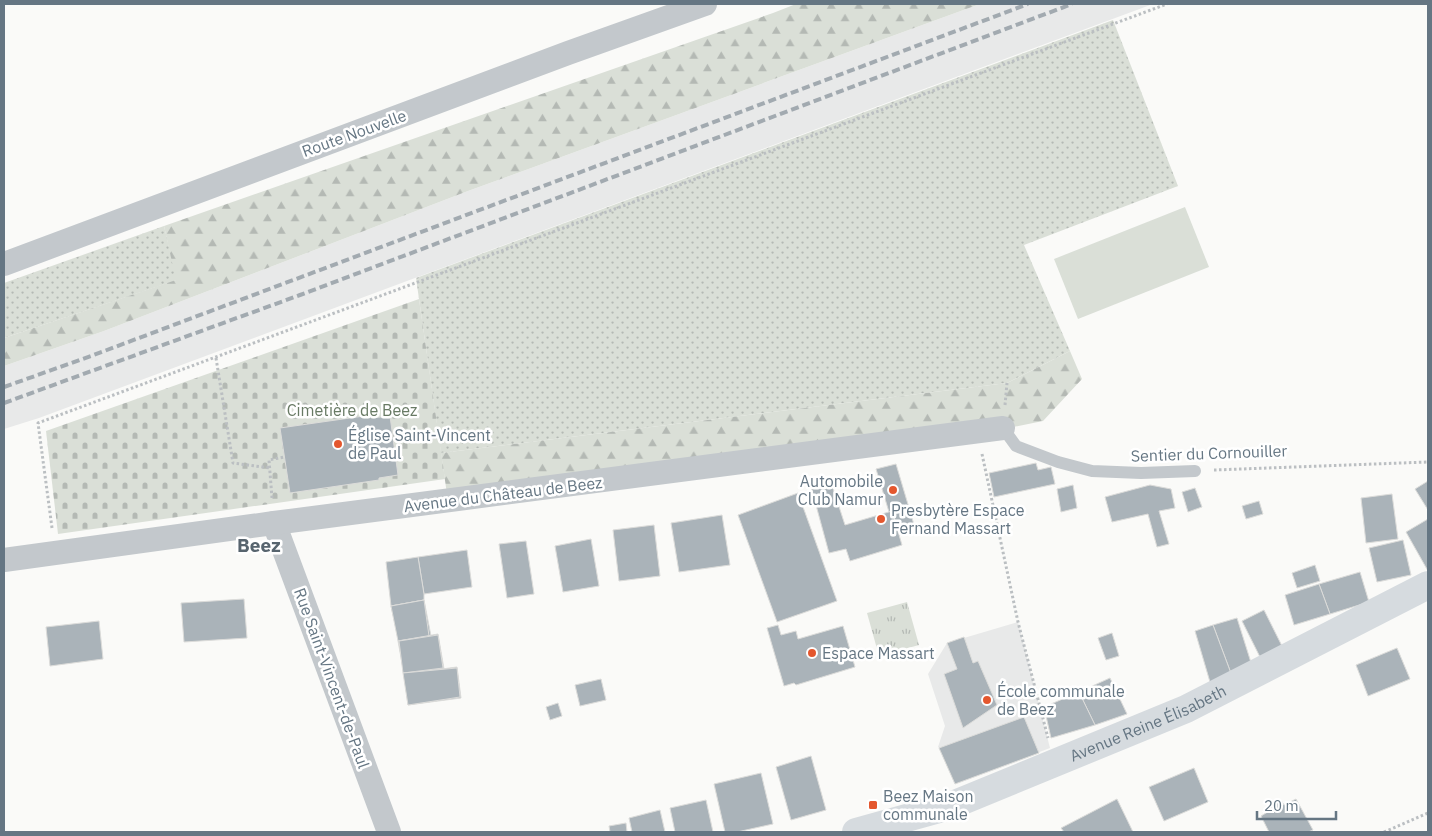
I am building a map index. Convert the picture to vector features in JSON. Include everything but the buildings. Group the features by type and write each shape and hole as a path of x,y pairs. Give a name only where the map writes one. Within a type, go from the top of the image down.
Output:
{"main road":[{"name":"Avenue Reine Élisabeth","path":"856,832 950,806 1186,709 1428,585"}],"street":[{"name":"Route Nouvelle","path":"4,264 568,53 705,4"},
{"name":"Avenue du Château de Beez","path":"4,560 1003,428"},
{"name":"Rue Saint-Vincent-de-Paul","path":"274,523 389,832"}],"lane":[{"name":"Sentier du Cornouiller","path":"1003,428 1016,446 1058,462 1092,471 1141,473 1195,471"}],"path":[{"path":"55,554 38,423 1167,4"},
{"path":"216,358 233,463 270,468"},
{"path":"977,432 1018,622 1054,764"},
{"path":"274,523 269,460 284,458"},
{"name":"Sentier du Cornouiller","path":"1195,471 1428,462"},
{"path":"1384,832 1428,813"}],"shaded area":[{"path":"980,4 1153,4 39,418 4,429 4,366 104,331 468,191"},
{"name":"École communale de Beez","path":"1018,622 1050,748 955,784 938,747 945,726 928,674 947,643"}],"green space":[{"path":"796,4 980,4 468,191 104,331 4,366 4,338 176,280 164,226"},
{"path":"1113,20 1178,186 1024,245 1070,351 1007,383 441,453 416,278"},
{"path":"1185,207 1209,267 1078,319 1054,259"},
{"path":"164,226 177,280 4,338 4,283"},
{"name":"Cimetière de Beez","path":"419,299 445,479 58,534 46,431"},
{"path":"1070,351 1082,379 1043,421 1013,427 448,501 441,453 1007,383"},
{"path":"907,602 919,645 879,656 867,613"}],"railway":[{"path":"4,387 1028,4"},
{"path":"4,403 300,295 1072,4"}],"place":[{"name":"Église Saint-Vincent de Paul","path":"338,444"},
{"name":"Automobile Club Namur","path":"893,490"},
{"name":"Presbytère Espace Fernand Massart","path":"881,519"},
{"name":"Espace Massart","path":"812,653"},
{"name":"École communale de Beez","path":"987,700"},
{"name":"Beez Maison communale","path":"873,805"}],"district":[{"name":"Beez","path":"259,545"}]}
